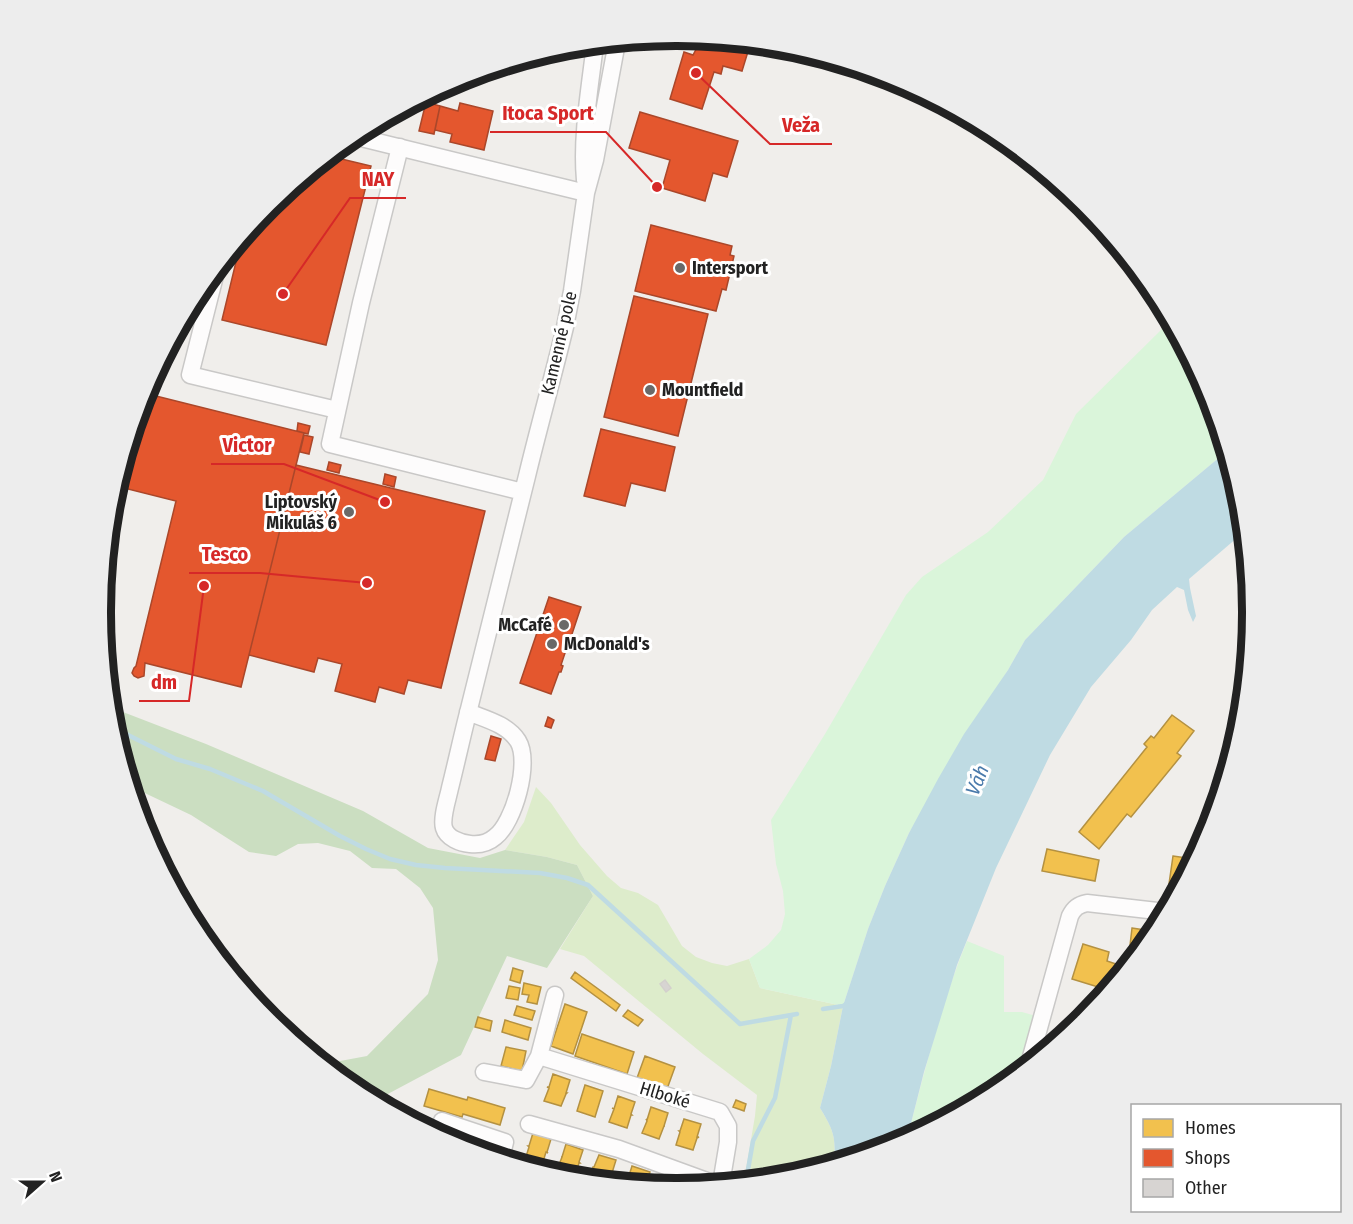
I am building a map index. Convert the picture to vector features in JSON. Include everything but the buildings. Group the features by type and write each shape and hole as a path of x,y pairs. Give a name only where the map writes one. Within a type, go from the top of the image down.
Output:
{"street":[{"name":"Kamenné pole","path":"468,712 499,724 510,732 523,752 519,786 508,820 497,836 483,844 458,841 450,836 444,829 446,808 468,712 565,327 586,193 595,160 616,50"},
{"name":"Kamenné pole","path":"586,193 583,161 594,52"},
{"path":"367,139 586,193"},
{"path":"400,147 364,291 330,444 523,492"},
{"path":"211,291 190,375 337,410"},
{"path":"1033,1051 1073,909 1087,903 1156,911"},
{"path":"484,1072 526,1080 539,1056 555,995"},
{"name":"Hlboké","path":"539,1056 720,1112 728,1126 722,1175"},
{"path":"442,1121 505,1142 503,1150"},
{"path":"529,1124 619,1149 696,1177"}],"green space":[{"path":"1162,323 1184,362 1212,430 1220,457 1124,537 1025,640 909,833 868,929 843,1006 760,988 749,959 768,945 781,930 785,914 771,820 825,734 906,595 922,577 988,532 1043,480 1076,414 1161,330"},
{"path":"120,711 206,744 363,811 428,848 480,858 505,850 577,865 593,896 547,968 507,956 461,1055 384,1096 334,1062 367,1056 428,994 438,960 433,908 420,888 396,869 372,868 350,851 318,843 298,844 276,856 249,852 191,815 140,791 130,758"},
{"path":"536,787 607,876 621,888 638,893 658,905 682,946 696,957 727,966 749,959 760,988 843,1006 820,1108 833,1134 835,1154 787,1167 745,1173 757,1095 703,1054 584,956 560,949 593,896 577,865 505,850 524,822"},
{"path":"967,941 1004,956 1004,1012 1022,1012 1036,1016 1024,1059 959,1102 910,1126 941,1014"}],"water":[{"name":"Váh","path":"1220,457 1237,538 1189,579 1196,616 1193,622 1184,590 1177,587 1152,610 1131,640 1091,687 1050,755 996,868 957,965 924,1072 910,1126 835,1154 833,1134 820,1108 843,1006 868,929 909,833 964,734 1008,670 1025,640 1124,537"}],"waterway":[{"path":"124,733 176,759 210,769 263,791 340,836 390,859 445,868 540,873 588,885 740,1024 797,1014"},
{"path":"823,1009 846,1004"},
{"path":"747,1173 753,1141 775,1098 791,1015"}],"place":[{"name":"Veža","path":"696,73"},
{"name":"Itoca Sport","path":"657,187"},
{"name":"Intersport","path":"680,268"},
{"name":"NAY","path":"283,294"},
{"name":"Mountfield","path":"650,390"},
{"name":"Victor","path":"385,502"},
{"name":"Liptovský Mikuláš 6","path":"349,512"},
{"name":"Tesco","path":"367,583"},
{"name":"dm","path":"204,586"},
{"name":"McCafé","path":"564,625"},
{"name":"McDonald's","path":"552,644"}]}
